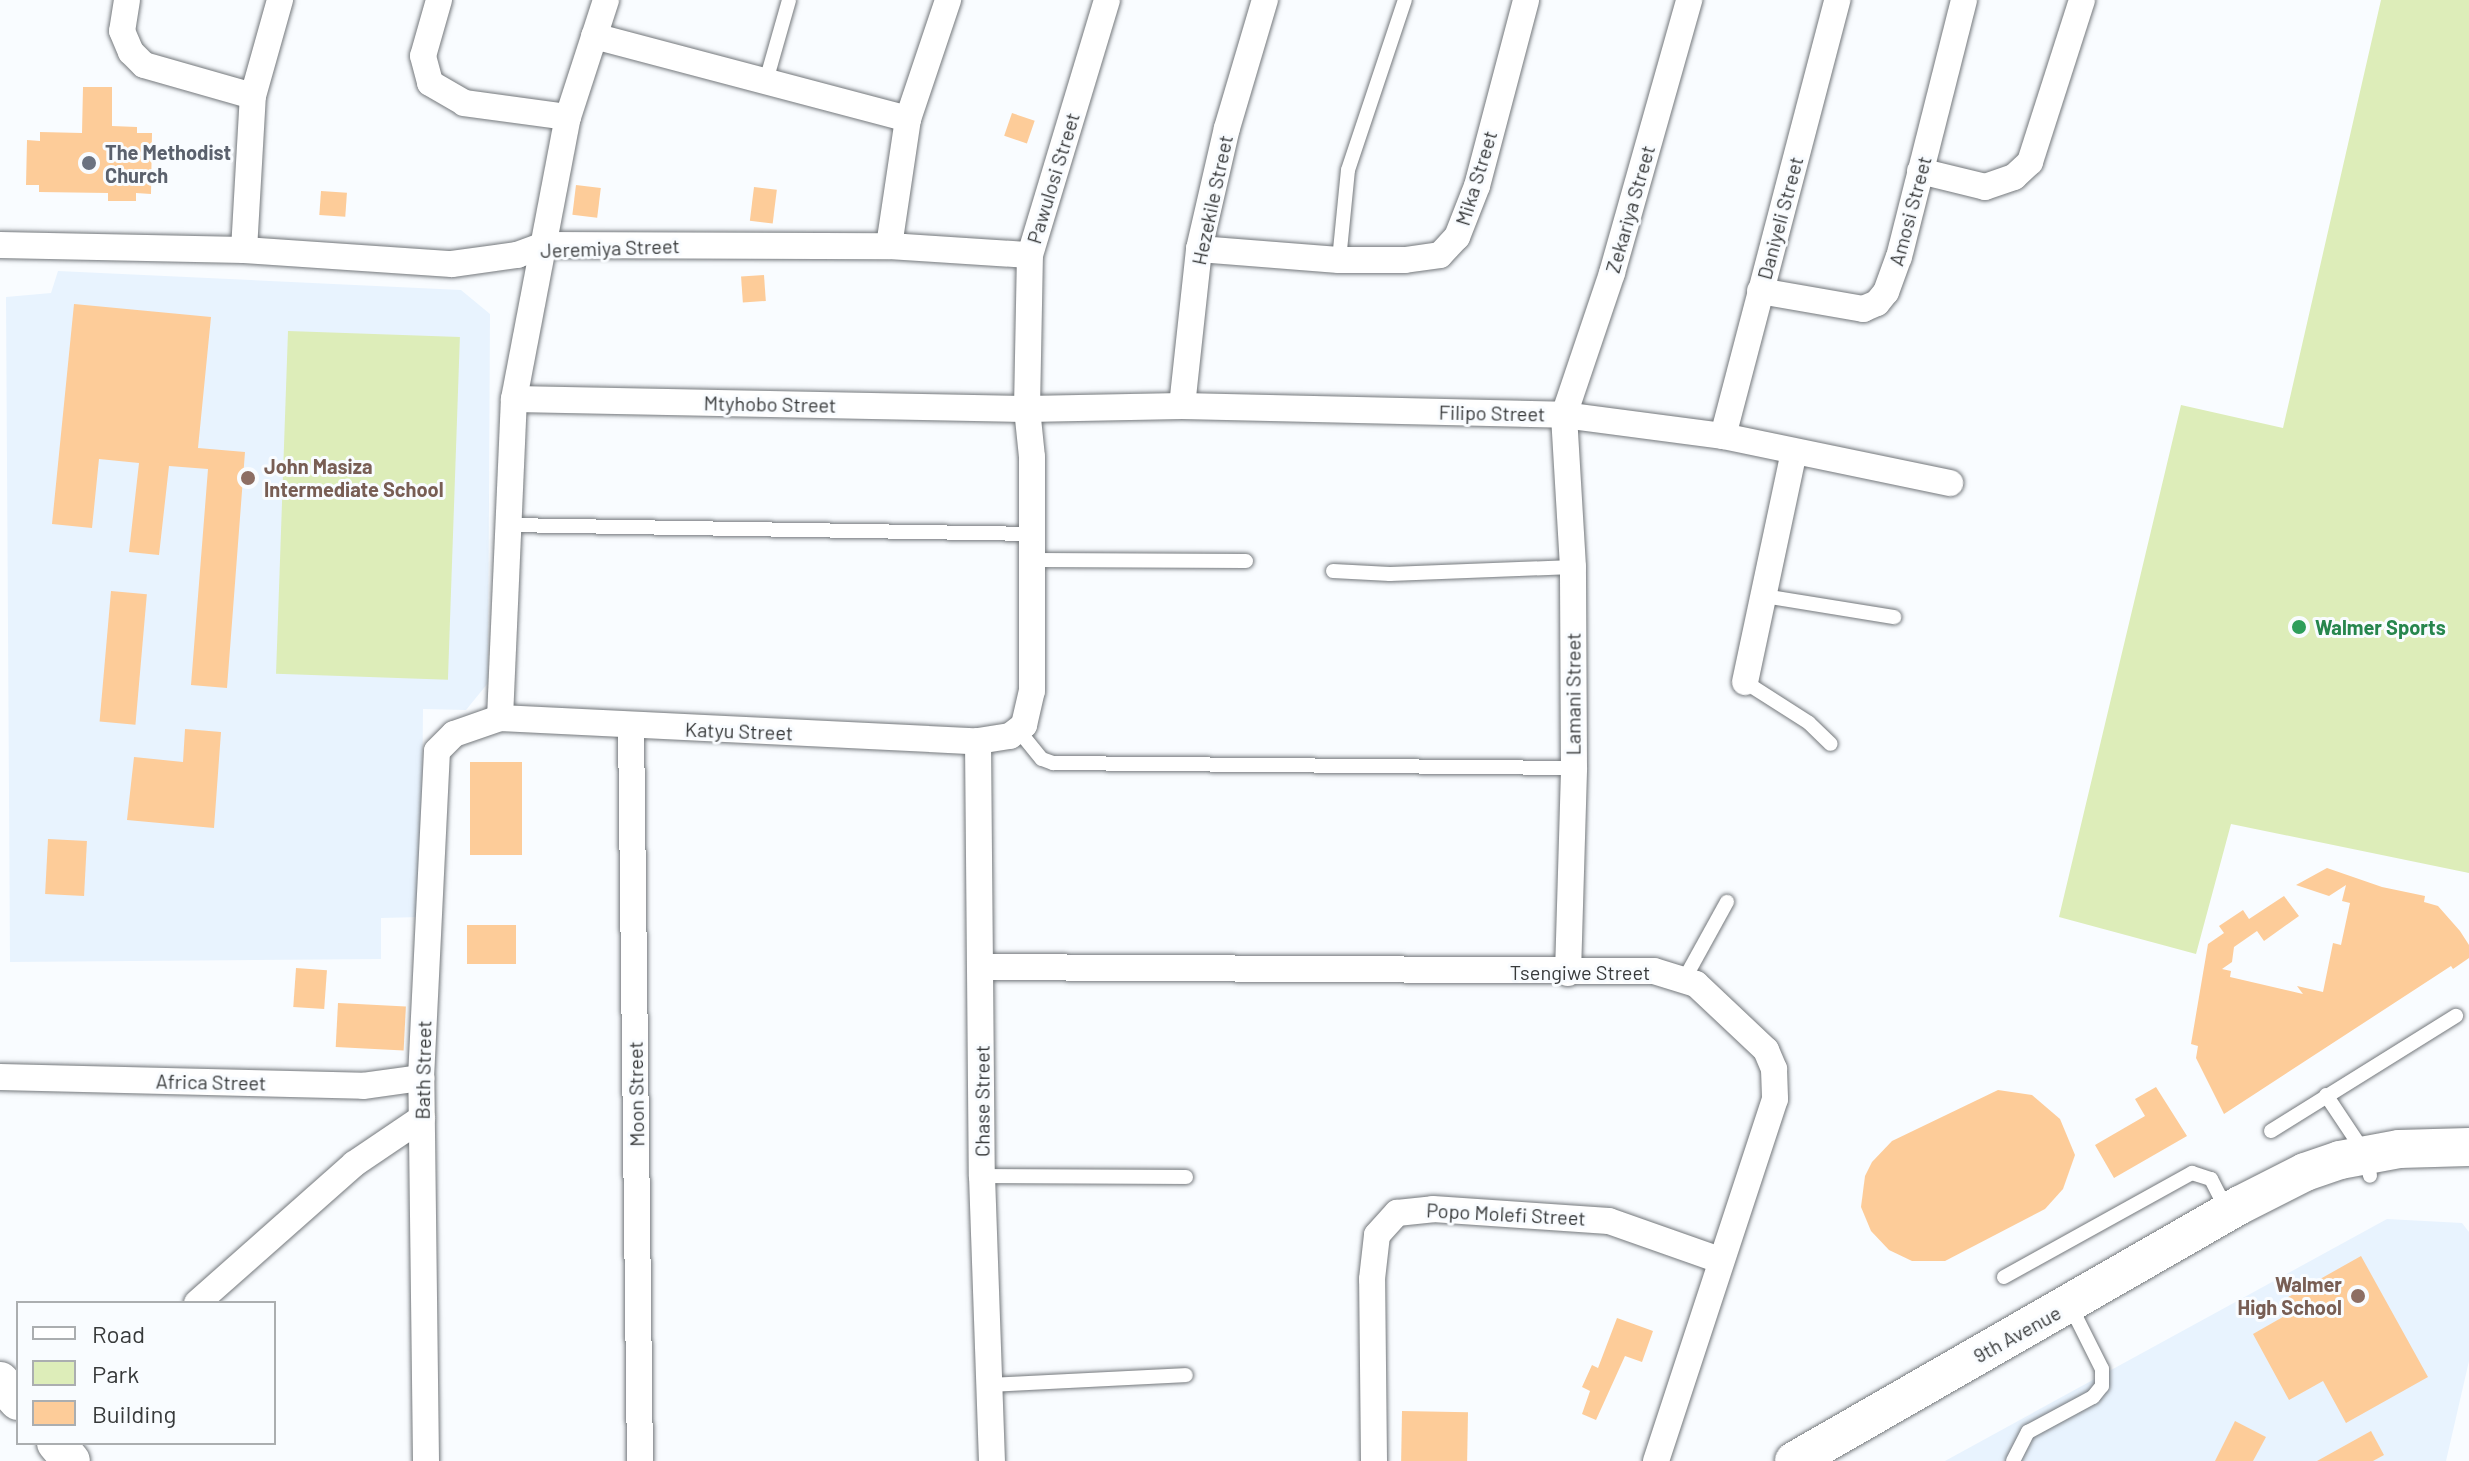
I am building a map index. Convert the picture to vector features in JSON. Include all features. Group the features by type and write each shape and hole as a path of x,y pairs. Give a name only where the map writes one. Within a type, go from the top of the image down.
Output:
{"street":[{"path":"127,0 122,31 131,52 144,65 253,96"},
{"path":"244,250 253,96 280,0"},
{"path":"439,0 423,56 430,83 464,103 568,117"},
{"path":"500,718 514,399 568,117 606,0"},
{"path":"889,246 908,119 948,0"},
{"name":"Pawulosi Street","path":"1019,731 1029,715 1032,691 1034,560 1027,409 1030,255 1107,0"},
{"name":"Hezekile Street","path":"1182,406 1199,249 1227,128 1265,0"},
{"name":"Mika Street","path":"1199,249 1339,260 1440,255 1457,237 1477,186 1526,0"},
{"name":"Zekariya Street","path":"1564,415 1612,273 1689,0"},
{"name":"Daniyeli Street","path":"1723,436 1837,0"},
{"name":"Amosi Street","path":"1760,291 1863,309 1877,303 1886,292 1899,257 1964,0"},
{"path":"1920,171 1985,187 2014,177 2030,162 2082,0"},
{"path":"594,36 908,119"},
{"name":"Jeremiya Street","path":"0,245 244,250 452,264 517,255 544,245 889,246 1030,255"},
{"name":"Mtyhobo Street","path":"514,399 1027,409"},
{"name":"Filipo Street","path":"1027,409 1182,406 1564,415 1723,436 1950,483"},
{"name":"Lamani Street","path":"1564,415 1573,567 1574,768 1568,973"},
{"path":"1745,682 1794,452"},
{"name":"Katyu Street","path":"500,718 978,741 1001,739 1019,731"},
{"name":"Bath Street","path":"426,1461 421,1078 437,751 454,734 500,718"},
{"name":"Moon Street","path":"631,726 640,1461"},
{"name":"Chase Street","path":"978,741 982,1176 992,1461"},
{"name":"Tsengiwe Street","path":"982,967 1568,973 1654,971 1685,978 1696,984 1757,1038 1774,1069 1775,1099 1656,1461"},
{"name":"Africa Street","path":"0,1077 363,1086 421,1078"},
{"path":"199,1301 354,1164 422,1118"},
{"name":"9th Avenue","path":"1794,1461 2234,1209 2368,1166 2399,1149 2469,1147"},
{"name":"9th Avenue","path":"2368,1166 2404,1171 2469,1172"},
{"name":"Popo Molefi Street","path":"1374,1461 1372,1279 1377,1235 1397,1213 1433,1209 1585,1217 1609,1221 1720,1260"},
{"path":"0,1381 16,1399"},
{"path":"58,1445 71,1461"}],"lane":[{"path":"766,81 789,0"},
{"path":"1339,260 1348,170 1405,0"},
{"path":"508,525 1033,534"},
{"path":"1034,560 1246,561"},
{"path":"1333,571 1390,574 1573,567"},
{"path":"1764,596 1894,617"},
{"path":"1745,682 1809,723 1831,744"},
{"path":"1019,731 1042,759 1053,763 1574,768"},
{"path":"1685,978 1727,902"},
{"path":"2271,1131 2456,1016"},
{"path":"2326,1095 2368,1166"},
{"path":"2004,1277 2192,1173 2211,1179 2234,1209"},
{"path":"982,1176 1186,1177"},
{"path":"2013,1461 2028,1432 2093,1397 2102,1386 2102,1369 2070,1304"},
{"path":"991,1385 1186,1375"}],"shaded area":[{"name":"John Masiza Intermediate School","path":"58,271 461,290 490,314 488,683 466,710 423,709 421,917 381,918 381,959 10,962 6,297 51,293"},
{"name":"Walmer High School","path":"2387,1219 2462,1223 2469,1232 2469,1361 2446,1461 1945,1461"}],"green space":[{"name":"Walmer Sports","path":"2381,0 2469,0 2469,873 2231,824 2196,954 2059,917 2181,405 2283,428"},
{"path":"288,331 460,337 448,680 276,674"}],"building":[{"name":"The Methodist Church","path":"83,87 112,87 112,126 137,127 137,133 152,133 151,194 136,193 136,201 108,201 108,193 39,192 39,185 26,185 27,140 40,141 40,132 82,133"},
{"path":"1012,113 1035,121 1027,144 1004,136"},
{"path":"576,185 601,188 597,218 572,215"},
{"path":"754,187 777,190 773,224 750,221"},
{"path":"321,191 347,193 345,217 319,215"},
{"path":"764,275 766,301 743,303 741,277"},
{"path":"74,304 211,317 198,448 245,452 227,688 191,685 208,469 169,466 159,555 129,552 139,463 99,459 92,528 52,524"},
{"path":"111,591 147,594 135,725 100,722"},
{"path":"185,729 221,732 214,828 127,820 134,757 183,762"},
{"path":"470,762 522,762 522,855 470,855"},
{"path":"48,839 87,841 84,896 45,894"},
{"path":"2327,868 2382,887 2425,896 2424,902 2438,906 2460,931 2469,945 2469,958 2453,969 2451,966 2224,1114 2196,1058 2198,1046 2191,1044 2208,944 2224,933 2219,926 2243,910 2249,919 2284,896 2299,916 2264,941 2257,931 2234,947 2232,962 2222,969 2231,971 2230,977 2303,994 2297,986 2323,992 2333,943 2341,945 2350,903 2342,901 2346,885 2329,896 2296,885"},
{"path":"467,925 516,925 516,964 467,964"},
{"path":"296,968 327,970 324,1009 293,1007"},
{"path":"338,1003 406,1007 404,1050 336,1047"},
{"path":"2156,1087 2187,1136 2114,1178 2095,1145 2145,1116 2135,1099"},
{"path":"1998,1090 2032,1095 2060,1119 2075,1155 2063,1189 2045,1209 1945,1261 1912,1261 1889,1250 1871,1231 1861,1207 1865,1176 1872,1162 1892,1141"},
{"path":"2361,1256 2428,1377 2346,1423 2323,1381 2289,1400 2253,1334 2288,1314 2281,1301"},
{"path":"1617,1318 1653,1331 1642,1362 1625,1356 1596,1420 1582,1414 1590,1391 1582,1387 1592,1365 1598,1368"},
{"path":"1402,1411 1468,1412 1467,1461 1401,1461"},
{"path":"2235,1421 2266,1437 2253,1461 2215,1461"},
{"path":"2371,1431 2384,1455 2373,1461 2317,1461"}],"place":[{"name":"The Methodist Church","path":"89,163"},
{"name":"John Masiza Intermediate School","path":"248,478"},
{"name":"Walmer Sports","path":"2299,627"},
{"name":"Walmer High School","path":"2358,1296"}]}
